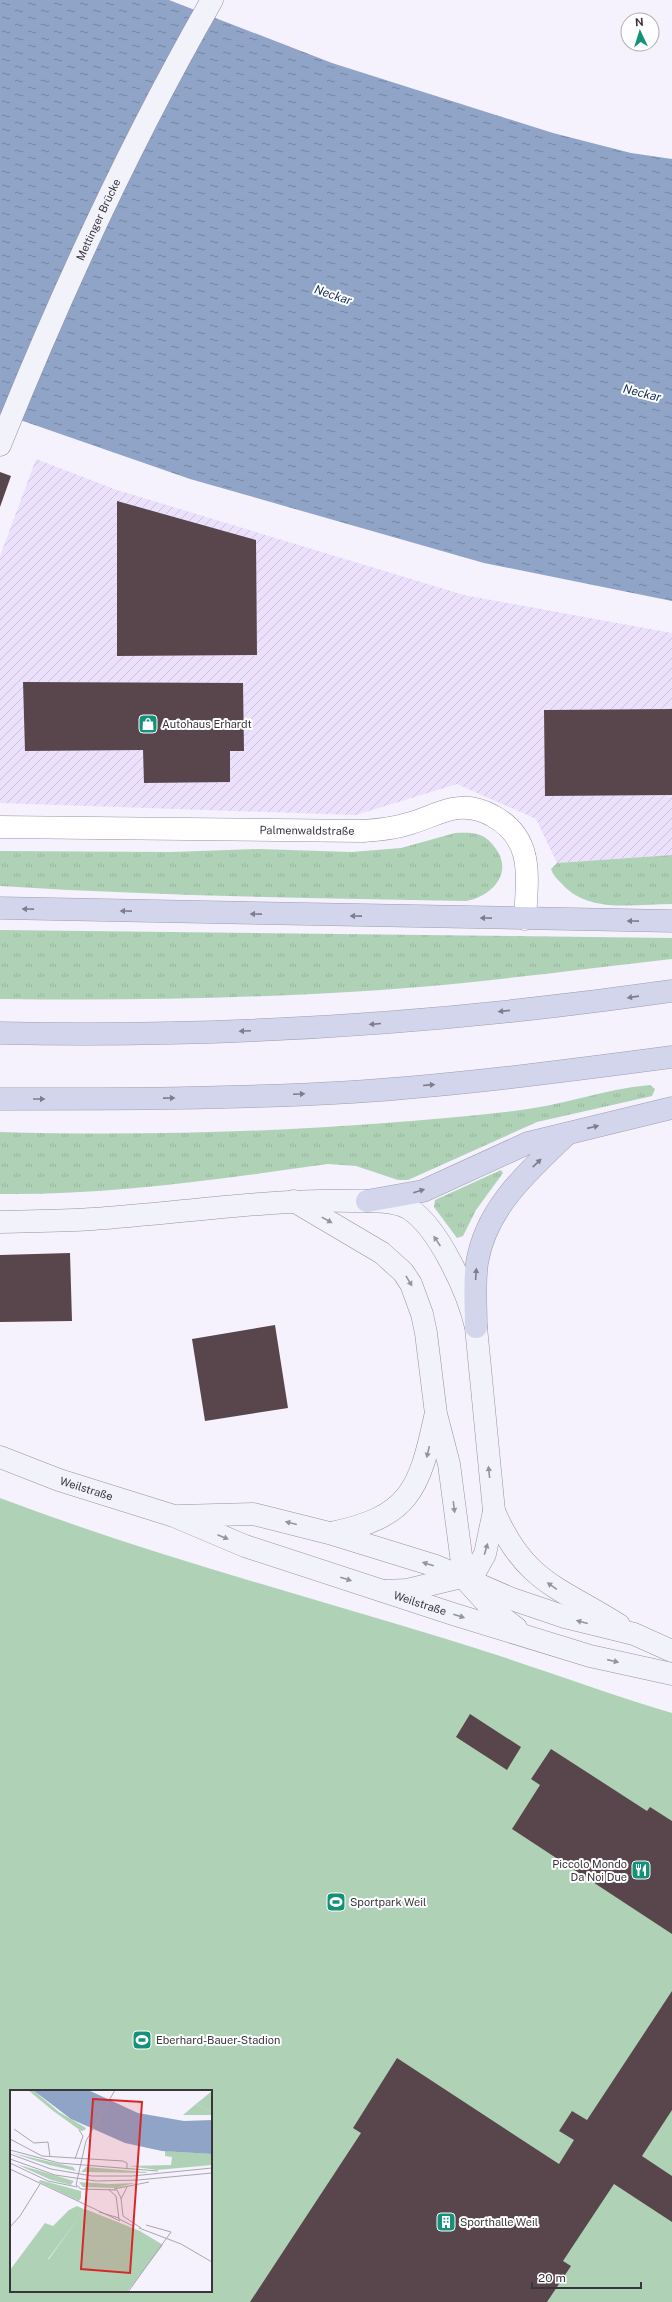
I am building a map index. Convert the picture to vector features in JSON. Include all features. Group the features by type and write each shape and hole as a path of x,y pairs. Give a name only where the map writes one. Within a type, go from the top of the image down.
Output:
{"highway":[{"path":"0,908 672,921"},
{"path":"0,1034 191,1034 322,1028 451,1017 608,1000 672,991"},
{"path":"0,1099 128,1099 352,1092 466,1082 672,1057"},
{"path":"367,1201 423,1190 514,1148 568,1132 672,1108"},
{"path":"476,1327 477,1262 488,1225 508,1194 568,1132"}],"main road":[{"name":"Mettinger Brücke","path":"0,445 84,249 130,153 212,0"},
{"path":"293,1201 382,1254 399,1268 411,1284 422,1314 426,1333 436,1414 448,1464 464,1578 473,1591 495,1612 535,1639"},
{"path":"0,1222 92,1219 293,1201 367,1201 399,1204 408,1208 428,1227 447,1256 465,1292 476,1327 494,1510 485,1554 476,1570 464,1578 407,1590 383,1591"},
{"path":"329,1533 367,1524 400,1505 410,1493 422,1472 436,1414"},
{"name":"Weilstraße","path":"0,1457 59,1480 174,1516 245,1546 383,1591 590,1656 672,1674"},
{"path":"494,1510 508,1542 535,1573 562,1593 634,1634"},
{"name":"Weilstraße","path":"174,1516 253,1514 329,1533 436,1566 512,1599 565,1617 634,1634 672,1651"}],"street":[{"name":"Palmenwaldstraße","path":"0,827 363,831 398,827 454,809 480,810 502,821 511,829 524,849 528,876 525,919"}],"shaded area":[{"path":"36,459 117,490 464,595 672,633 672,855 557,863 536,819 457,784 356,815 0,803 0,556"}],"green space":[{"path":"455,833 470,833 482,836 493,845 501,858 501,875 497,883 483,895 475,899 466,901 291,898 0,886 0,851 171,852 258,849 352,852 401,848"},
{"path":"672,855 672,904 628,906 599,904 585,900 562,884 551,869 557,863"},
{"path":"0,930 672,938 672,959 491,980 381,990 193,998 99,1000 0,999"},
{"path":"650,1085 655,1089 652,1096 537,1122 408,1180 398,1180 356,1166 328,1164 123,1189 41,1194 0,1194 0,1132 129,1134 193,1133 386,1123 531,1109 616,1090"},
{"path":"501,1170 503,1173 476,1210 463,1236 457,1238 434,1207 435,1200"},
{"name":"Sportpark Weil","path":"0,1498 165,1555 472,1647 672,1713 672,2302 0,2302"}],"water":[{"name":"Neckar","path":"0,0 169,0 332,63 553,133 631,153 672,159 672,601 484,563 190,479 0,413"}],"building":[{"path":"0,472 11,476 0,507"},
{"path":"117,501 256,540 257,655 117,656"},
{"path":"23,682 243,683 244,751 230,751 230,782 144,783 143,750 25,751"},
{"path":"672,709 672,795 545,796 544,710"},
{"path":"70,1253 72,1321 0,1322 0,1255"},
{"path":"275,1325 288,1408 205,1421 192,1339"},
{"path":"470,1714 521,1747 507,1770 456,1737"},
{"path":"551,1749 647,1811 650,1807 672,1821 672,1934 512,1829 540,1785 531,1779"},
{"name":"Sporthalle Weil","path":"672,1991 672,2110 642,2156 672,2176 672,2222 614,2184 563,2261 571,2266 547,2302 250,2302 361,2133 353,2128 397,2058 559,2164 574,2140 559,2131 572,2111 587,2120"}],"place":[{"name":"Autohaus Erhardt","path":"148,724"},
{"name":"Piccolo Mondo Da Noi Due","path":"641,1870"},
{"name":"Sportpark Weil","path":"336,1902"},
{"name":"Eberhard-Bauer-Stadion","path":"142,2040"},
{"name":"Sporthalle Weil","path":"446,2222"}]}
